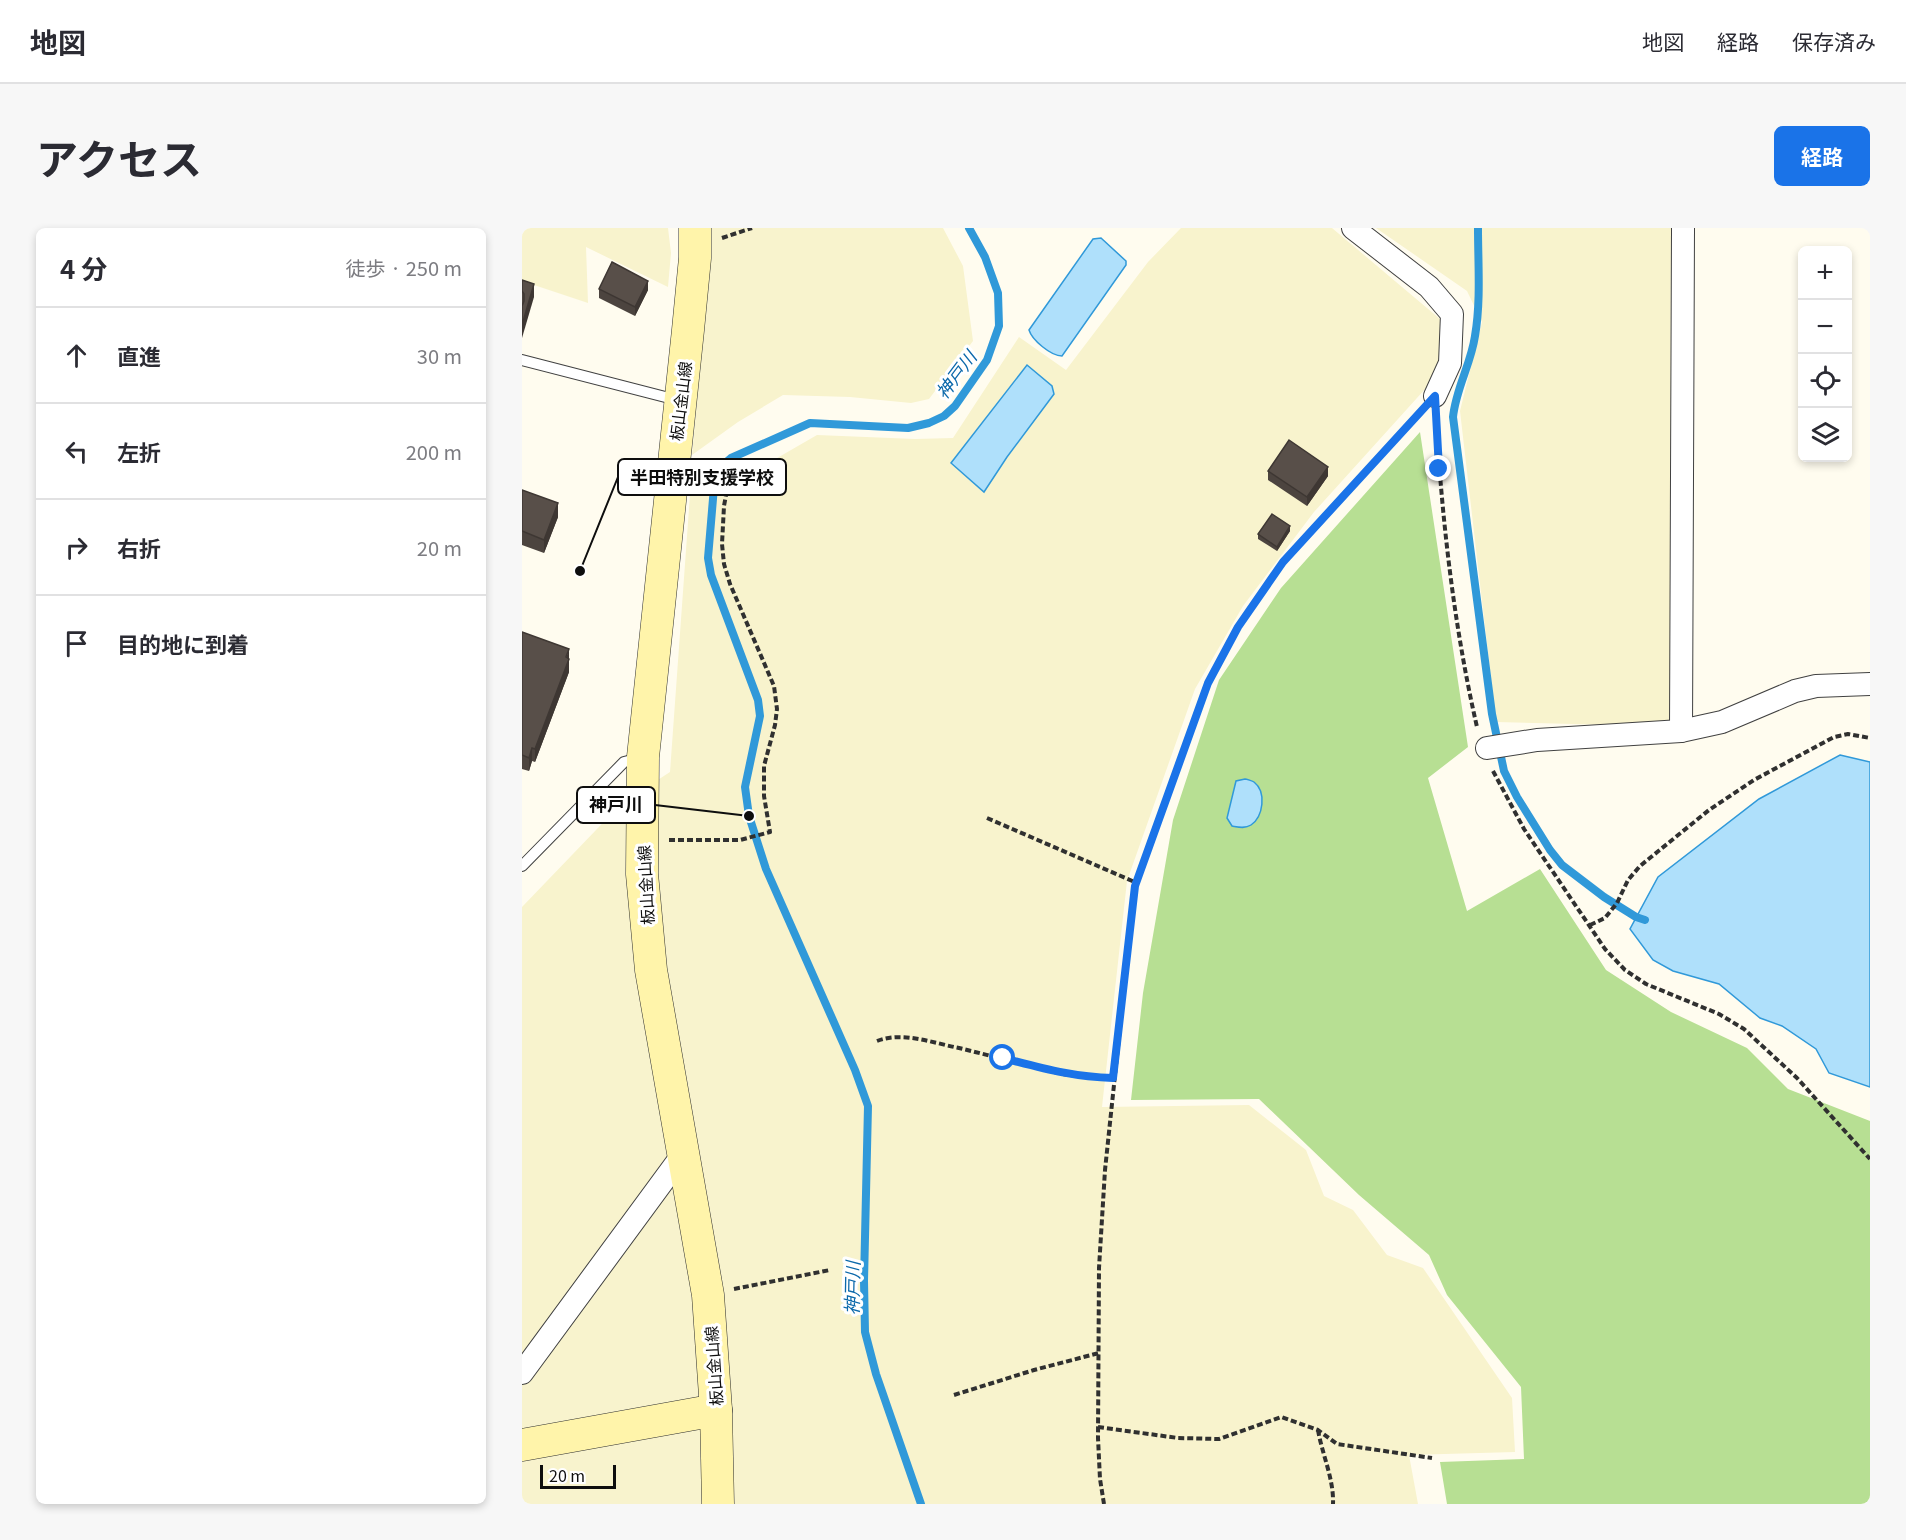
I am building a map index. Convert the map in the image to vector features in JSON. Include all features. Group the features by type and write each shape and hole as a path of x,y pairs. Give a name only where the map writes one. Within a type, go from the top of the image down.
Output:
{"main road":[{"name":"板山金山線","path":"695,228 695,258 643,757 642,874 651,970 708,1295 716,1410 718,1504"},
{"path":"522,1445 716,1410"}],"street":[{"path":"1353,228 1429,287 1452,314 1450,363 1435,396"},
{"path":"1680,731 1683,228"},
{"path":"1487,748 1537,740 1680,731 1722,722 1795,691 1816,686 1870,684"},
{"path":"522,1373 683,1154"}],"lane":[{"path":"522,360 680,401"},
{"path":"522,866 624,762 643,757"}],"path":[{"path":"1435,396 1439,469 1457,618 1477,726 1487,748 1492,768 1524,829 1605,949 1625,970 1646,984 1719,1014 1744,1029 1797,1078 1870,1159"},
{"path":"1104,1504 1100,1479 1098,1427 1099,1268 1113,1078 1137,883 1208,683 1238,627 1283,562 1435,396"},
{"path":"642,834 667,840 695,841 740,840 770,832 764,796 764,766 777,710 774,686 730,584 724,564 722,544 728,484 735,477"},
{"path":"1590,926 1605,918 1617,903 1628,880 1640,866 1709,810 1754,780 1834,736 1848,734 1870,738"},
{"path":"987,818 1137,883"},
{"path":"877,1041 886,1037 911,1038 1061,1073 1113,1078"},
{"path":"708,1295 831,1270"},
{"path":"954,1395 1099,1353"},
{"path":"1098,1427 1178,1438 1220,1439 1281,1417 1318,1430 1337,1444 1432,1458"},
{"path":"1318,1430 1321,1449 1329,1472 1333,1504"}],"shaded area":[{"path":"522,228 668,228 671,253 668,287 586,247 588,303 522,281"},
{"path":"710,228 943,228 963,266 973,341 929,399 911,403 850,397 783,395 738,422 692,455 710,263"},
{"path":"1181,228 1332,228 1440,319 1441,357 1426,388 1314,512 1243,606 1195,689 1127,881 1102,1107 1249,1105 1306,1150 1324,1196 1353,1210 1387,1255 1423,1268 1512,1398 1515,1452 1409,1455 1418,1504 522,1504 522,907 621,804 670,772 692,467 737,481 817,435 915,439 953,438 1019,337 1066,370 1148,262"},
{"path":"1376,228 1671,228 1670,724 1653,726 1496,722 1460,411 1482,322 1467,291"}],"green space":[{"path":"1420,432 1468,747 1428,778 1467,911 1540,869 1606,970 1671,1012 1747,1048 1788,1089 1870,1121 1870,1504 1447,1504 1440,1462 1524,1459 1521,1387 1447,1295 1429,1255 1359,1195 1259,1099 1131,1100 1143,993 1173,820 1219,680 1281,588"}],"water":[{"path":"1101,238 1126,261 1126,265 1062,356 1058,355 1042,347 1029,330 1093,239"},
{"path":"1027,365 1052,386 1054,394 984,492 951,463"},
{"path":"1840,755 1870,762 1870,1087 1829,1073 1816,1049 1782,1026 1760,1018 1719,984 1673,971 1653,960 1630,929 1658,877 1759,799"},
{"path":"1245,779 1258,786 1261,792 1261,811 1251,825 1232,826 1227,818 1236,781"}],"building":[{"path":"612,262 648,281 635,307 599,289"},
{"path":"522,280 534,284 522,325 524,294"},
{"path":"1289,440 1328,467 1307,497 1268,471"},
{"path":"522,490 558,503 544,540 522,531"},
{"path":"1272,514 1290,526 1277,547 1258,534"},
{"path":"522,632 569,649 566,657 569,659 535,749 532,748 529,758 522,755"}],"waterway":[{"name":"神戸川","path":"921,1504 876,1374 865,1332 868,1106 855,1070 766,869 749,816 745,787 760,716 758,700 711,575 708,558 714,487 718,469 731,458 810,423 908,428 929,423 944,416 955,406 987,360 999,326 998,293 985,257 969,228"},
{"path":"1478,228 1477,323 1473,346 1457,396 1453,417 1492,714 1504,771 1517,797 1562,865 1604,897 1645,920"}],"place":[{"name":"半田特別支援学校","path":"580,571"},
{"name":"神戸川","path":"749,816"}],"route":[{"path":"1003,1058 1061,1073 1113,1078 1135,886 1208,683 1238,627 1283,562 1435,396 1439,469"}]}
